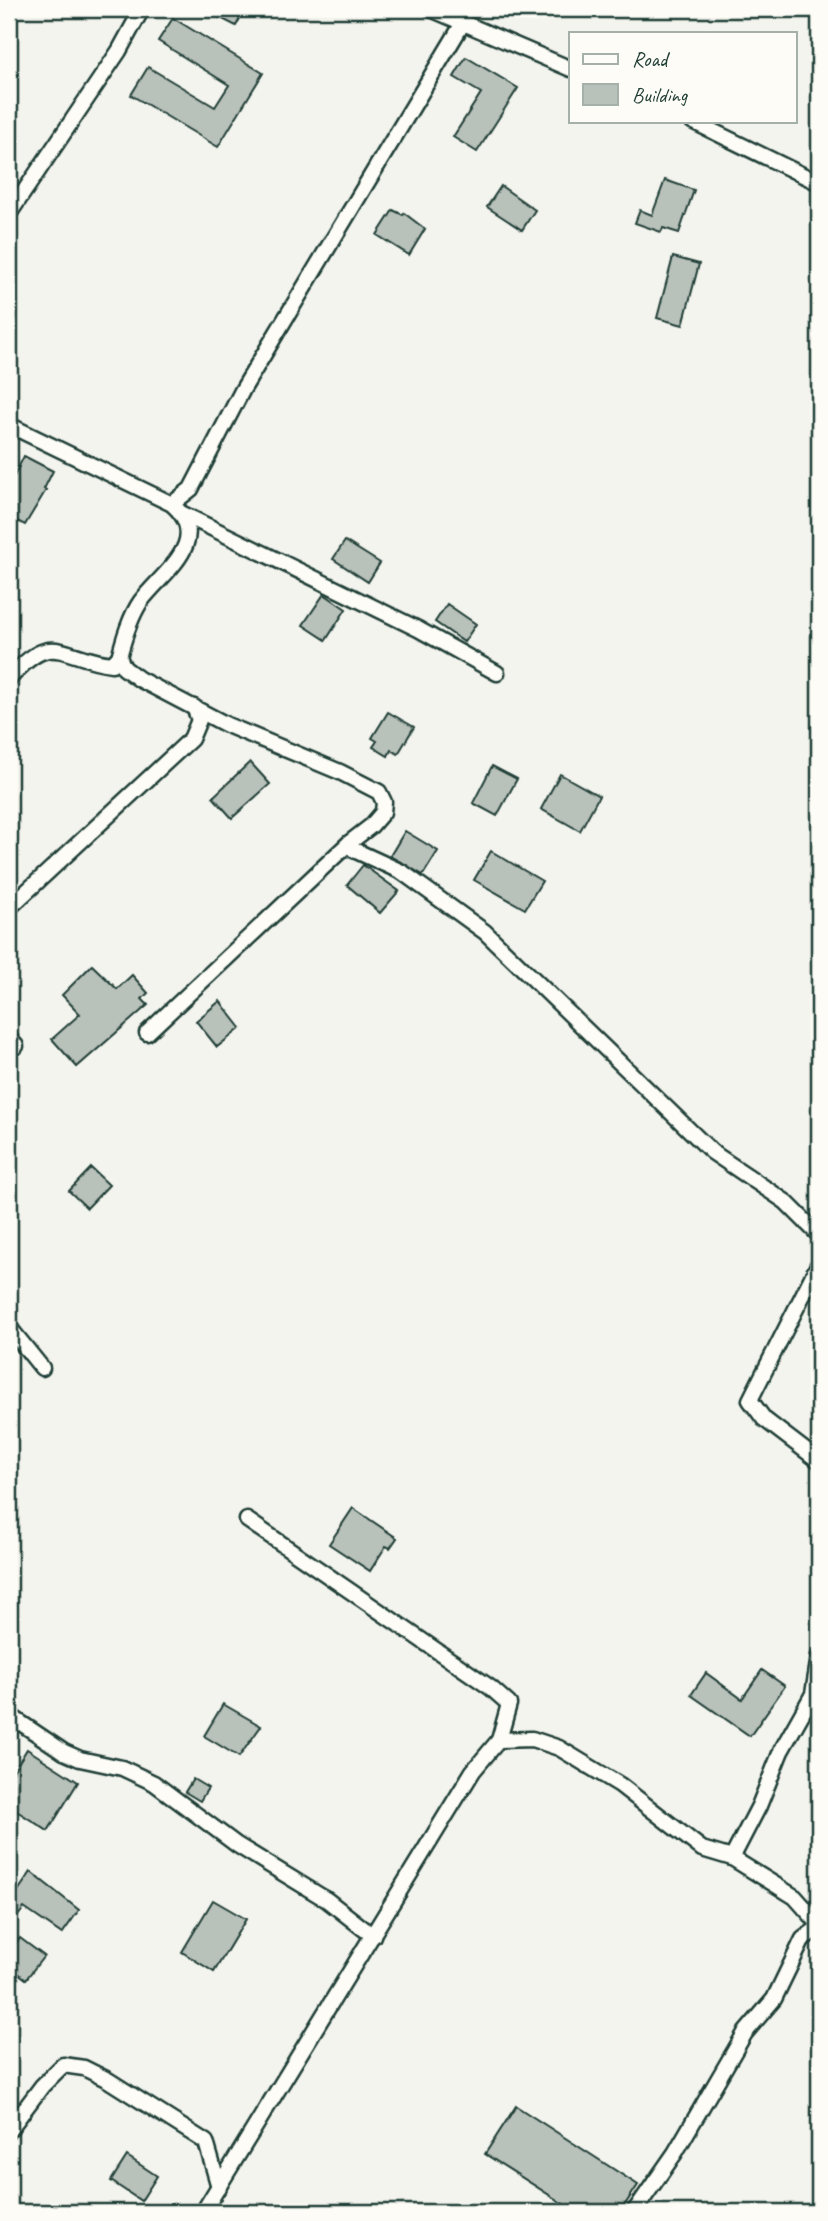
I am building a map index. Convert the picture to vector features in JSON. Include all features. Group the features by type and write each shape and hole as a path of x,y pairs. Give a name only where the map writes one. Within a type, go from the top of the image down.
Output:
{"street":[{"path":"9,214 105,72 142,9"},
{"path":"431,9 569,68"},
{"path":"172,504 191,489 243,389 463,23"},
{"path":"694,122 819,183"},
{"path":"9,425 172,504 183,514 354,600 418,629 497,673"},
{"path":"9,679 39,651 53,647 88,661 113,664 119,657 141,602 174,564 190,536 183,514"},
{"path":"119,657 124,668 139,679 227,725 340,772 379,792 384,802 383,812 371,826 349,843 147,1033"},
{"path":"9,908 191,739 199,720 194,707"},
{"path":"349,843 354,850 402,872 485,932 712,1152 786,1202 819,1235"},
{"path":"819,1263 750,1400 764,1419 819,1461"},
{"path":"9,1327 42,1368"},
{"path":"203,2212 473,1771 499,1741 509,1704 247,1520"},
{"path":"732,1858 759,1806 781,1751 813,1694 819,1656"},
{"path":"9,1715 64,1752 80,1759 135,1772 155,1783 237,1845 327,1900 373,1936"},
{"path":"499,1741 532,1739 559,1748 620,1785 702,1849 732,1858 795,1897 819,1926 803,1939 774,1998 745,2033 675,2153 634,2212"},
{"path":"9,2130 42,2086 62,2066 84,2068 171,2118 206,2142 219,2187"}],"building":[{"path":"203,9 245,9 236,26"},
{"path":"173,18 263,73 218,147 131,95 148,67 215,107 229,85 158,41"},
{"path":"466,57 518,88 477,152 453,137 481,93 454,77"},
{"path":"665,180 694,190 679,233 663,228 661,232 635,223 640,210 652,215"},
{"path":"501,186 535,210 522,230 487,207"},
{"path":"393,210 403,215 404,213 425,229 409,255 377,235"},
{"path":"673,257 699,264 683,325 657,318"},
{"path":"24,456 53,471 44,489 46,490 25,525 9,517 9,486"},
{"path":"345,541 380,563 368,582 333,559"},
{"path":"324,594 346,609 326,640 303,625"},
{"path":"447,604 476,624 464,642 435,622"},
{"path":"388,712 414,727 398,754 391,750 388,756 373,747 377,741 372,738"},
{"path":"250,762 270,784 232,818 213,797"},
{"path":"492,766 517,779 497,816 473,803"},
{"path":"560,774 599,796 580,831 541,809"},
{"path":"405,831 438,851 423,875 390,856"},
{"path":"491,851 542,881 525,909 474,880"},
{"path":"363,865 399,891 380,913 347,885"},
{"path":"92,965 117,989 132,975 148,993 142,999 148,1005 77,1067 52,1039 80,1014 62,995"},
{"path":"220,1001 241,1028 217,1047 196,1021"},
{"path":"91,1168 109,1185 87,1208 69,1191"},
{"path":"353,1508 397,1538 390,1548 386,1546 370,1571 329,1544"},
{"path":"762,1670 785,1686 750,1736 691,1695 706,1673 742,1699"},
{"path":"223,1704 261,1726 239,1757 204,1736"},
{"path":"27,1749 78,1782 48,1831 9,1806 9,1778"},
{"path":"193,1779 208,1788 200,1801 185,1792"},
{"path":"31,1872 79,1910 62,1934 24,1908 18,1916 9,1910 9,1904"},
{"path":"213,1900 246,1919 214,1972 182,1952"},
{"path":"20,1938 44,1956 26,1979 9,1966 9,1952"},
{"path":"516,2106 638,2185 620,2212 576,2212 485,2154"},
{"path":"127,2156 157,2176 141,2201 111,2181"}]}
